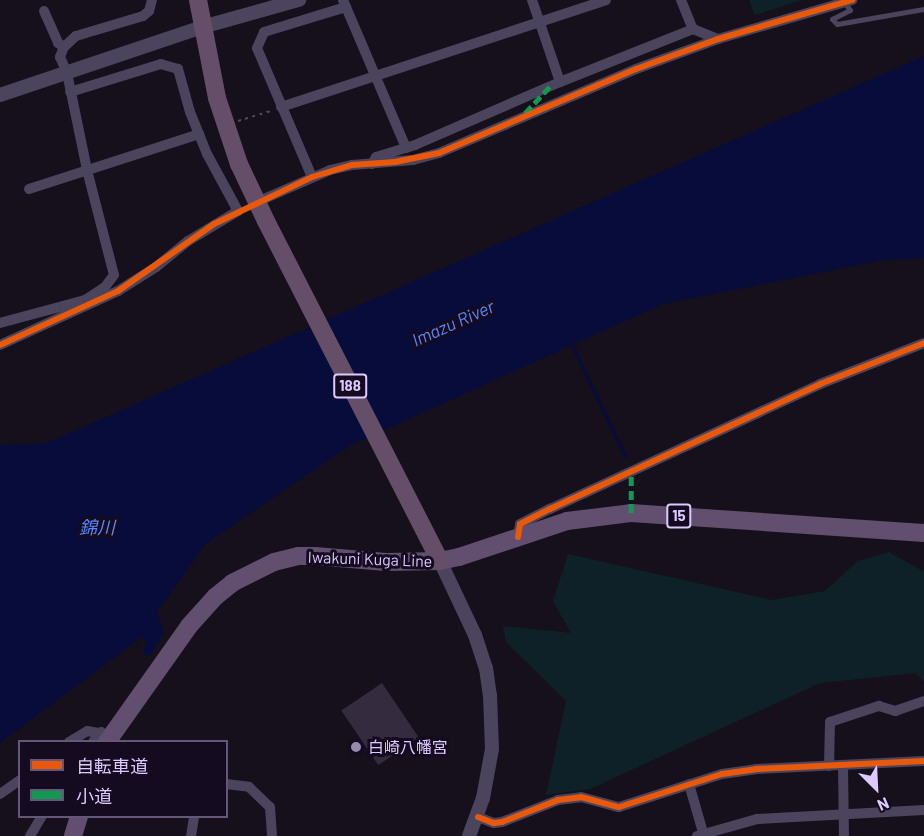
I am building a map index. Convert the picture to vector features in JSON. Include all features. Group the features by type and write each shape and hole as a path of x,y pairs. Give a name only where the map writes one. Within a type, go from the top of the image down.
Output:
{"highway":[{"name":"188","path":"198,0 216,98 228,137 272,233 440,561"}],"main road":[{"name":"Iwakuni Kuga Line","path":"103,738 189,626 215,597 231,583 249,573 274,562 298,556 386,562 440,561 567,522 631,513 924,533"},
{"path":"73,836 78,818"}],"street":[{"path":"0,322 86,303 105,287 114,275 87,170 67,73 60,57 63,47 76,36 143,16 149,11 152,0"},
{"path":"0,95 202,27 299,0"},
{"path":"532,0 560,81"},
{"path":"281,107 606,0"},
{"path":"681,0 693,29"},
{"path":"266,198 312,177 352,165 413,160 439,153 636,69 718,39 848,1"},
{"path":"312,177 257,48 264,32 344,3 405,148"},
{"path":"44,11 58,43 63,47"},
{"path":"372,164 376,157 405,148 560,81 693,29 718,39"},
{"path":"0,345 136,281 188,241 238,211 199,134 178,69 167,64 70,92"},
{"path":"29,189 199,134"},
{"path":"518,537 520,524 550,509 820,384 924,343"},
{"path":"440,561 475,635 486,668 490,695 492,749 478,817 469,836"},
{"path":"829,766 830,722 879,706 895,711 924,701"},
{"path":"71,740 87,731 103,738"},
{"path":"478,817 494,823 502,822 558,800 581,797 619,807 722,774 756,769 924,761"},
{"path":"843,766 844,836"},
{"path":"0,794 18,781"},
{"path":"228,784 249,787 270,807 272,836"},
{"path":"689,784 702,835 758,819 924,810"},
{"path":"30,836 41,818"},
{"path":"191,836 194,818"}],"lane":[{"path":"848,1 850,10 832,19 837,24 924,9"}],"path":[{"path":"234,122 281,107"}],"shaded area":[{"path":"749,0 802,0 755,15"},
{"path":"889,552 924,572 924,682 916,673 820,683 590,789 546,795 566,701 506,642 503,626 571,633 553,601 568,554 772,600 825,591 858,561"}],"water":[{"name":"錦川","path":"924,56 924,258 883,260 663,304 351,445 205,544 157,612 164,633 150,656 143,653 146,640 142,637 0,743 0,445 47,443"}],"building":[{"path":"382,683 419,738 378,765 341,710"}],"waterway":[{"path":"572,345 625,456"}],"marked path":[{"path":"525,113 551,85"},
{"path":"631,471 631,513"}],"cycle path":[{"path":"0,345 118,291 214,224 312,177 352,165 395,162 439,153 636,69 718,39 852,0"},
{"path":"518,537 520,524 550,509 820,384 924,343"},
{"path":"478,817 494,823 502,822 558,800 581,797 619,807 722,774 756,769 924,761"}],"place":[{"name":"白崎八幡宮","path":"356,747"}],"water label":[{"name":"Imazu River","path":"453,323"}]}
